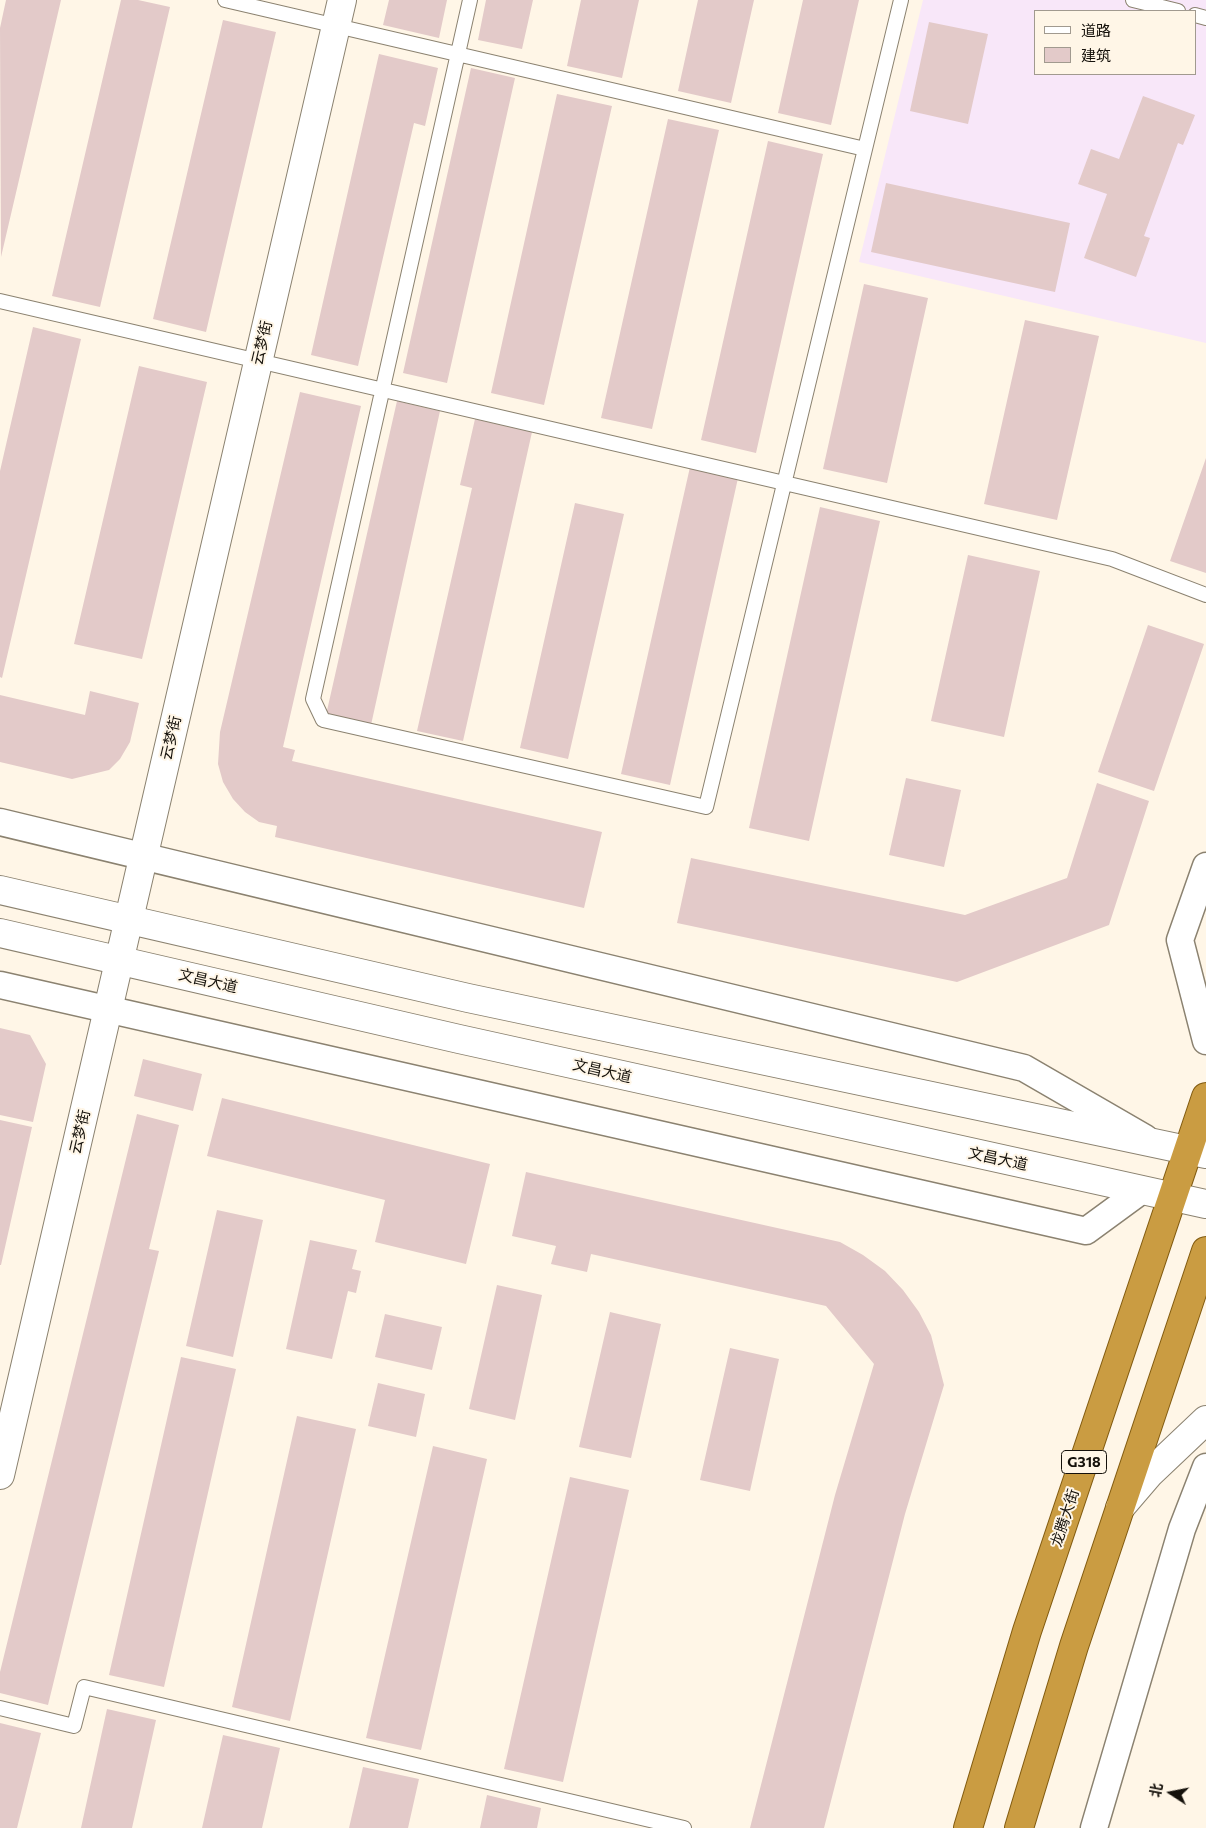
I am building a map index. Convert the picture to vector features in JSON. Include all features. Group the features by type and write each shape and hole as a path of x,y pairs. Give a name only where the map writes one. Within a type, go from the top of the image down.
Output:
{"highway":[{"name":"龙腾大街","path":"968,1828 1027,1631 1172,1197 1197,1152 1206,1097"},
{"path":"1019,1828 1074,1646 1206,1251"}],"main road":[{"name":"云梦街","path":"0,1475 339,13"},
{"path":"0,890 468,998 1197,1152"},
{"name":"文昌大道","path":"0,933 468,1041 1206,1204"},
{"path":"1120,1508 1150,1473 1206,1420"}],"street":[{"path":"0,822 1024,1068 1152,1142"},
{"path":"1206,866 1180,940 1206,1041"},
{"path":"0,984 1086,1231 1142,1190"},
{"path":"1094,1828 1182,1529 1206,1467"}],"lane":[{"path":"225,0 339,13 458,54 865,149"},
{"path":"470,0 313,699 323,720 706,807 901,0"},
{"path":"1133,0 1174,10"},
{"path":"0,300 1112,559 1206,594"},
{"path":"0,1708 74,1726 84,1687 684,1828"}],"shaded area":[{"path":"923,0 1206,0 1206,343 859,262"}],"building":[{"path":"6,0 61,0 1,257 0,28"},
{"path":"121,0 138,0 170,7 100,307 52,296"},
{"path":"389,0 447,0 439,38 383,25"},
{"path":"486,0 533,0 522,49 478,40"},
{"path":"581,0 639,0 622,78 567,66"},
{"path":"698,0 754,0 731,103 678,91"},
{"path":"803,0 859,0 831,125 778,113"},
{"path":"223,20 276,32 206,332 153,319"},
{"path":"929,22 988,34 968,124 910,111"},
{"path":"379,54 438,68 425,126 414,123 358,366 311,355"},
{"path":"471,68 515,78 447,383 403,373"},
{"path":"557,94 612,106 544,405 491,393"},
{"path":"1143,96 1195,115 1183,145 1178,143 1144,236 1150,238 1136,277 1084,258 1107,194 1078,184 1091,149 1119,159"},
{"path":"668,119 719,130 652,429 601,418"},
{"path":"768,141 823,154 756,453 701,440"},
{"path":"886,183 1070,223 1055,292 871,252"},
{"path":"864,284 928,298 887,483 823,469"},
{"path":"1025,320 1099,336 1057,520 984,504"},
{"path":"33,327 81,339 2,678 0,677 0,471"},
{"path":"139,366 207,382 142,659 74,644"},
{"path":"300,392 361,406 283,747 295,750 292,761 602,832 584,908 275,837 277,826 259,822 245,812 233,799 223,782 218,764 220,732"},
{"path":"397,401 440,411 371,725 326,715"},
{"path":"475,419 532,432 463,741 417,731 472,488 460,485"},
{"path":"1206,458 1206,573 1170,561"},
{"path":"690,467 738,478 670,785 621,774"},
{"path":"575,503 624,514 568,759 520,748"},
{"path":"820,507 880,521 809,841 749,828"},
{"path":"968,555 1040,571 1004,737 931,721"},
{"path":"1148,625 1204,644 1154,791 1098,772"},
{"path":"90,691 139,703 130,742 120,759 109,770 72,779 0,762 0,695 85,715"},
{"path":"906,778 961,790 944,867 889,855"},
{"path":"1097,783 1149,801 1109,925 957,982 677,923 691,858 965,915 1067,878"},
{"path":"0,1028 30,1035 46,1064 33,1122 0,1115"},
{"path":"143,1059 202,1074 193,1111 134,1096"},
{"path":"222,1098 490,1164 466,1264 375,1242 385,1200 207,1156"},
{"path":"137,1114 179,1125 149,1249 159,1251 48,1705 0,1693 0,1672"},
{"path":"0,1120 32,1127 1,1265 0,1265"},
{"path":"526,1172 840,1242 863,1255 885,1271 903,1290 919,1312 931,1335 944,1385 905,1514 824,1828 750,1828 835,1495 874,1364 826,1306 591,1254 587,1272 551,1264 556,1246 512,1236"},
{"path":"217,1210 263,1220 233,1357 186,1346"},
{"path":"310,1240 357,1250 352,1269 361,1271 356,1293 348,1291 332,1359 286,1349"},
{"path":"497,1285 542,1295 515,1420 469,1409"},
{"path":"610,1312 661,1324 631,1458 579,1447"},
{"path":"385,1314 442,1327 432,1370 375,1357"},
{"path":"730,1348 779,1359 750,1491 700,1480"},
{"path":"181,1357 236,1369 164,1687 109,1675"},
{"path":"378,1383 425,1394 416,1437 368,1426"},
{"path":"297,1416 356,1429 290,1721 232,1707"},
{"path":"433,1446 487,1459 421,1750 366,1738"},
{"path":"570,1477 629,1490 563,1782 504,1769"},
{"path":"107,1709 156,1720 132,1828 81,1828"},
{"path":"0,1723 41,1733 17,1828 0,1828"},
{"path":"223,1735 280,1748 262,1828 202,1828"},
{"path":"363,1767 419,1779 408,1828 349,1828"},
{"path":"487,1795 541,1808 537,1828 480,1828"}]}
